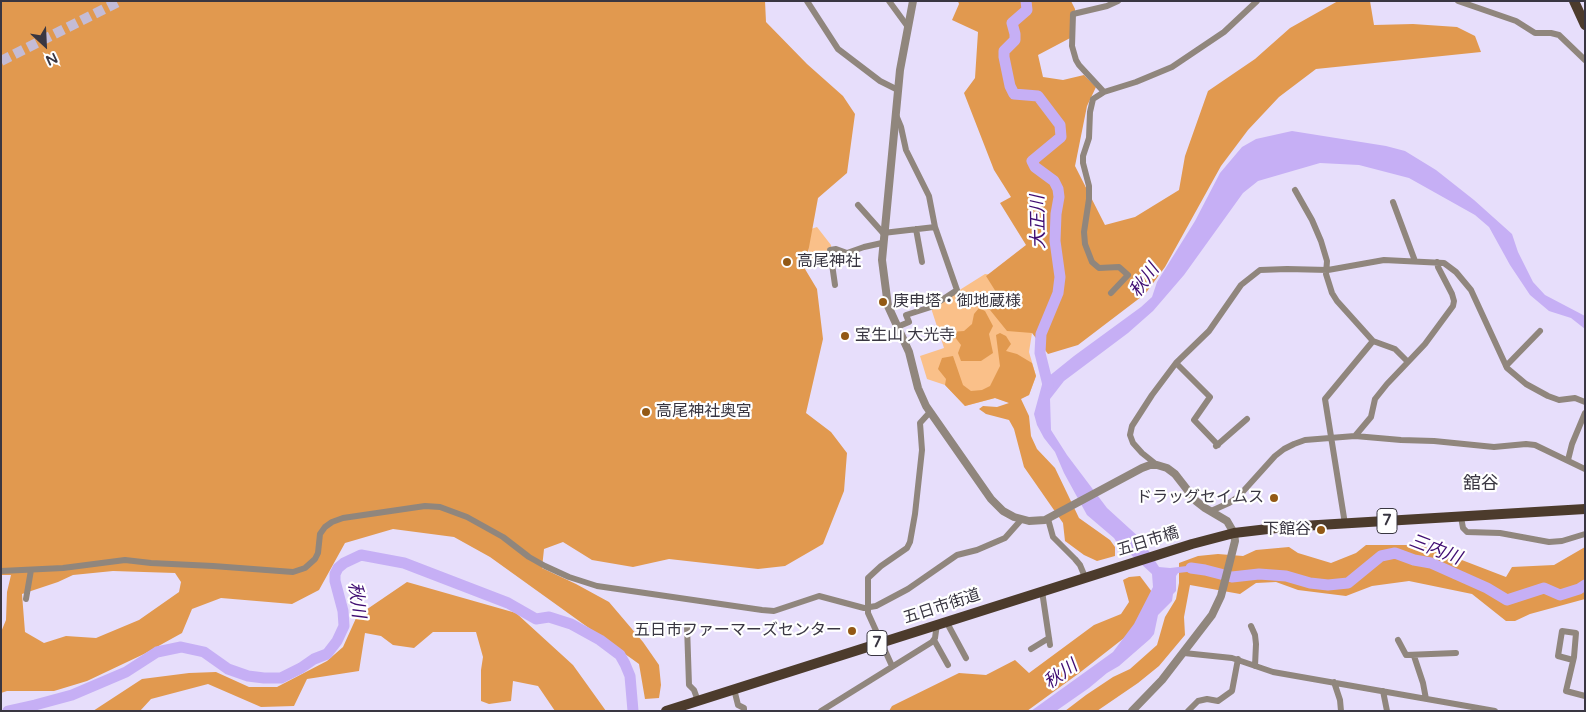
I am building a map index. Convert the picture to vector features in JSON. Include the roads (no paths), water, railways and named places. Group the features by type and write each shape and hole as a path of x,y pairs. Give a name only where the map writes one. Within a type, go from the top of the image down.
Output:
{"main road":[{"path":"1574,1 1585,25"},
{"name":"7","path":"1234,533 1273,528 1585,509"},
{"name":"五日市橋","path":"1113,568 1234,533"},
{"name":"五日市街道","path":"668,710 1113,568"}],"street":[{"path":"807,1 838,49 880,81 898,90"},
{"path":"889,1 908,27"},
{"path":"913,1 900,70 882,243 882,260 888,306 911,357 919,392 930,412 993,501 1005,512 1021,520 1036,521 1048,519 1145,466 1157,465"},
{"path":"1104,92 1076,60 1072,46 1074,14 1107,6 1118,1"},
{"path":"1111,293 1128,275 1119,267 1099,268 1092,262 1085,244 1084,232 1089,186 1083,156 1089,138 1090,105 1093,99 1104,92 1136,82 1172,67 1224,32 1257,1"},
{"path":"1458,1 1516,21 1535,33 1559,35 1585,60"},
{"path":"896,114 906,150 930,196 935,227 957,290 931,306 906,315 909,322 897,327"},
{"path":"1295,190 1319,236 1327,261 1328,270 1326,274 1328,284 1337,301 1374,341 1394,349 1408,362"},
{"path":"1393,202 1415,260"},
{"path":"858,205 883,233"},
{"path":"883,233 935,227"},
{"path":"916,229 922,262"},
{"path":"835,285 830,250 847,253 882,243"},
{"path":"1132,711 1155,688 1212,615 1222,592 1235,541 1234,533 1227,521 1196,501 1179,477 1173,472 1157,465 1142,453 1133,443 1130,431 1152,395 1176,363 1209,331 1241,285 1260,270 1328,270 1384,260 1415,260 1444,263 1471,290 1506,366 1526,384 1548,396 1559,400 1575,398 1585,402"},
{"path":"1355,436 1371,417 1375,399 1425,344 1452,306 1454,301 1452,294 1437,262"},
{"path":"1506,366 1540,331"},
{"path":"1345,524 1325,399 1374,341"},
{"path":"1176,363 1210,397 1194,420 1216,446 1247,419"},
{"path":"892,666 868,613 868,578 881,566 907,548 910,542 922,450 920,423 930,412"},
{"path":"1568,460 1572,444 1581,431 1585,413"},
{"path":"1211,512 1238,496 1275,456 1284,449 1305,440 1355,436 1494,447 1526,444 1535,446 1585,469"},
{"path":"1,571 63,568 125,560 293,572 305,568 315,559 318,553 320,534 332,522 344,518 425,506 440,507 467,517 503,537 529,557 545,566 568,577 597,586 768,610 784,608 819,596 848,605 868,608 908,590 957,555 977,550 1004,538 1021,520"},
{"path":"1461,517 1463,528 1467,532 1500,533 1549,542 1562,541 1585,534"},
{"path":"1048,519 1053,537 1076,559 1085,577"},
{"path":"26,599 31,570"},
{"path":"1042,591 1050,645"},
{"path":"821,711 934,640 942,623"},
{"path":"942,623 966,658"},
{"path":"686,626 689,685 694,690 698,701"},
{"path":"1252,626 1256,644 1255,666"},
{"path":"1573,660 1558,656 1562,631 1576,633 1573,660 1566,691 1585,696"},
{"path":"1030,649 1049,638"},
{"path":"934,640 948,665"},
{"path":"1398,640 1406,655 1456,653"},
{"path":"1184,653 1238,659 1273,672 1495,711"},
{"path":"1414,656 1426,699"},
{"path":"1188,711 1198,701 1207,699 1218,701 1232,691 1238,659"},
{"path":"1334,682 1340,700 1341,711"},
{"path":"734,689 738,704 744,708 744,711"},
{"path":"1383,691 1386,711"}],"waterway":[{"name":"大正川","path":"1026,1 1027,10 1012,23 1015,40 1004,51 1010,86 1014,94 1038,96 1060,125 1061,137 1032,161 1035,167 1054,181 1059,197 1055,241 1060,277 1058,293 1041,334 1040,353 1048,385"},
{"name":"三内川","path":"1191,568 1232,577 1259,574 1286,576 1310,583 1328,585 1348,583 1381,556 1395,553 1414,560 1431,563 1487,588 1507,600 1544,588 1560,595 1585,585"},
{"name":"秋川","path":"8,711 72,695 126,672 157,652 181,647 204,652 228,669 248,676 281,678 314,659 327,654 337,641 344,626 343,611 335,574 344,563 361,555 404,563 508,603 536,619 549,617 571,624 600,640 620,655 625,664 630,676 633,711"}],"tunnel":[{"path":"1,61 120,1"}],"place":[{"name":"高尾神社","path":"787,262"},
{"name":"庚申塔・御地蔵様","path":"883,302"},
{"name":"宝生山 大光寺","path":"845,336"},
{"name":"高尾神社奥宮","path":"646,412"},
{"name":"ドラッグセイムス","path":"1274,498"},
{"name":"下館谷","path":"1321,530"},
{"name":"五日市ファーマーズセンター","path":"852,631"}],"district":[{"name":"舘谷","path":"1481,484"}]}
